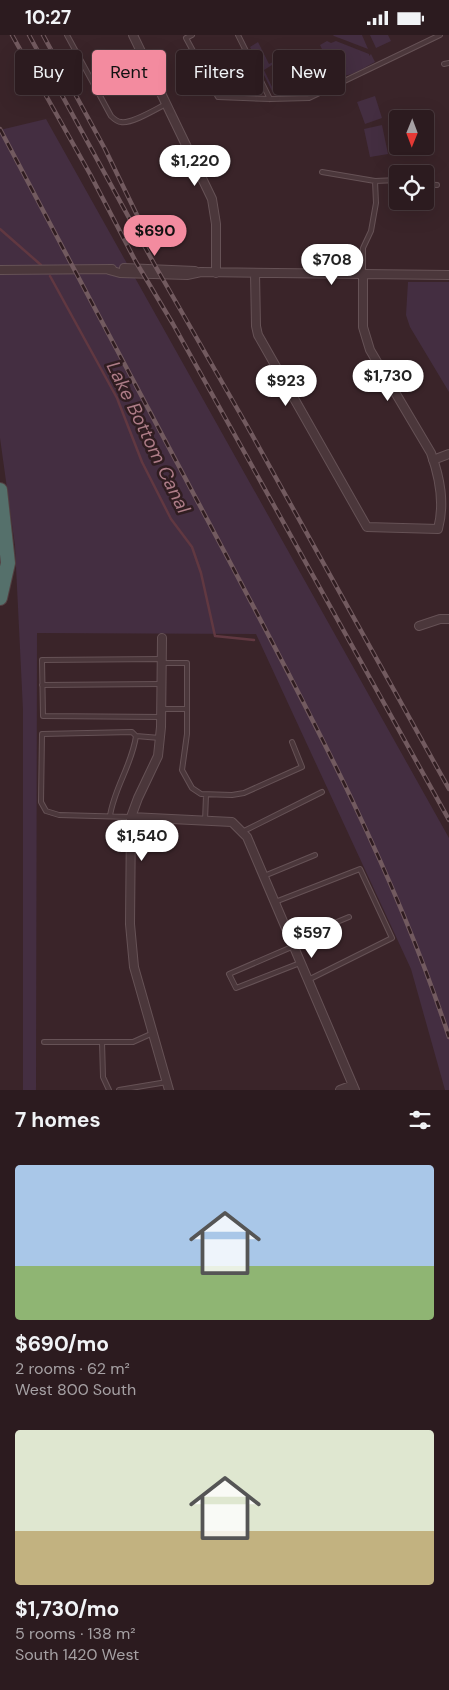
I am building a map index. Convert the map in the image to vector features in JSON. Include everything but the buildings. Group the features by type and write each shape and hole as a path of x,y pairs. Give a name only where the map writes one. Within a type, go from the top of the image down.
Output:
{"highway":[{"path":"0,490 8,563 0,597"}],"street":[{"path":"133,35 212,199 216,224 216,273"},
{"path":"0,270 109,271 187,275 202,273 449,275"},
{"path":"255,273 256,326 258,335 367,527 438,529 442,514 440,488 433,459 370,350 363,327 363,275"},
{"path":"433,459 449,454"},
{"path":"419,626 440,619 449,619"},
{"path":"162,638 161,713 158,756 131,817 130,924 134,967 168,1086"},
{"path":"131,817 232,822 245,834 354,1087 340,1090"}],"lane":[{"path":"67,35 111,116 116,120 122,123 129,122 166,104"},
{"path":"192,35 186,37 218,97 270,99 309,98 440,35"},
{"path":"238,35 270,99"},
{"path":"322,173 375,181 389,180"},
{"path":"363,275 363,248 371,231 376,203 375,181"},
{"path":"434,185 438,185"},
{"path":"187,709 161,713 43,717 42,659 187,663 187,709 187,734 182,770 192,788 201,794 232,795 244,793 302,767 292,742"},
{"path":"42,685 161,684"},
{"path":"131,817 51,814 42,806 42,734 132,732 136,736 160,738"},
{"path":"110,816 117,787 133,754 136,736"},
{"path":"245,834 322,792"},
{"path":"205,821 206,795"},
{"path":"264,876 315,855"},
{"path":"275,902 360,869 392,938 308,980"},
{"path":"301,963 236,988 229,974 349,917"},
{"path":"44,1042 133,1042 153,1033"},
{"path":"102,1042 103,1077 109,1090"},
{"path":"119,1090 168,1086"}],"shaded area":[{"path":"362,35 368,49 334,36"},
{"path":"370,35 388,35 391,41 376,48"},
{"path":"327,41 331,43 336,41 369,54 369,56 371,54 375,62 345,76 345,50 322,50 320,45"},
{"path":"258,42 262,50 252,50 250,47"},
{"path":"263,52 269,64 273,62 272,65 264,70 273,89 272,91 263,73"},
{"path":"375,96 382,118 365,124 357,102"},
{"path":"46,119 449,838 449,1090 445,1090 411,969 256,634 37,633 36,1090 23,1090 23,710 15,546 0,438 0,130"},
{"path":"382,125 388,154 370,157 364,129"},
{"path":"408,282 449,282 449,392 410,327 406,315"}],"waterway":[{"name":"Lake Bottom Canal","path":"0,229 41,265"},
{"name":"Lake Bottom Canal","path":"50,276 117,398 142,462 171,519 192,547 201,573 215,636 254,640"}],"railway":[{"path":"12,35 90,174 136,262 173,324 449,820"},
{"path":"29,35 157,269 246,424 449,789"},
{"path":"43,35 105,149 152,246"},
{"path":"0,129 262,623 351,797 404,915 449,1037"}]}
